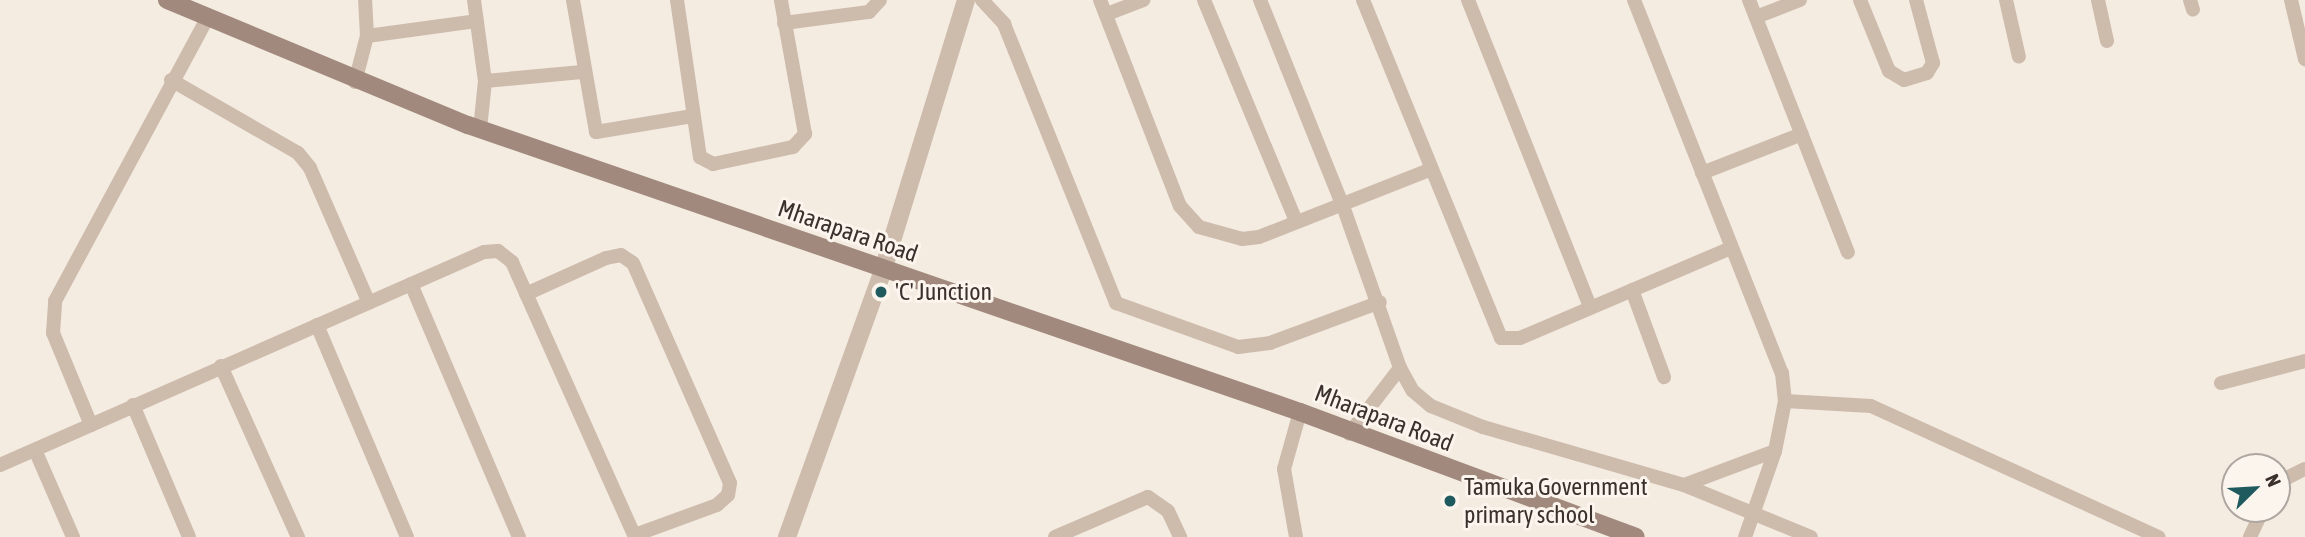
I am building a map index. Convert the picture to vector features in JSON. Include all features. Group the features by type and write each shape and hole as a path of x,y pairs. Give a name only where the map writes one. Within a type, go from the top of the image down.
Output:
{"main road":[{"name":"Mharapara Road","path":"167,0 206,20 355,82 480,130 1300,412 1349,434 1636,537"}],"street":[{"path":"355,82 367,36 365,0"},
{"path":"474,0 485,81 480,130"},
{"path":"573,0 582,72 596,132 693,116"},
{"path":"677,0 700,157 706,163 801,143 805,134 780,0"},
{"path":"784,23 869,12 880,0"},
{"path":"787,537 883,270 966,0"},
{"path":"982,0 1004,24 1116,303 1238,347 1270,343 1380,302"},
{"path":"1100,0 1186,218 1199,227 1242,239 1343,206 1429,170"},
{"path":"1107,14 1143,0"},
{"path":"1203,0 1296,222"},
{"path":"1260,0 1380,302 1400,368 1413,391 1431,406 1684,485 1755,510 1811,537"},
{"path":"1363,0 1429,170 1502,338 1520,338 1731,248"},
{"path":"1468,0 1590,307"},
{"path":"1634,0 1782,373 1785,401 1775,451 1745,537"},
{"path":"1749,0 1848,252"},
{"path":"1756,17 1800,0"},
{"path":"1860,0 1889,71 1904,79 1927,73 1933,63 1916,0"},
{"path":"2006,0 2019,58"},
{"path":"2098,0 2107,41"},
{"path":"2291,0 2305,59"},
{"path":"91,425 52,333 55,301 171,80 206,20"},
{"path":"367,36 477,21"},
{"path":"485,81 582,72"},
{"path":"171,80 298,153 310,168 369,303"},
{"path":"1702,173 1802,134"},
{"path":"0,465 411,284 498,251 512,262 526,294 635,536 717,505 729,495 730,482 633,263 621,255 607,258 526,294"},
{"path":"411,284 519,537"},
{"path":"1632,290 1664,377"},
{"path":"317,325 407,537"},
{"path":"2221,383 2305,361"},
{"path":"221,366 298,537"},
{"path":"1349,434 1400,368"},
{"path":"1785,401 1871,406 2159,537"},
{"path":"133,405 189,537"},
{"path":"1296,537 1284,469 1300,412"},
{"path":"35,450 73,537"},
{"path":"1684,485 1775,451"},
{"path":"1055,537 1147,497 1168,511 1180,537"}],"place":[{"name":"'C' Junction","path":"881,292"},
{"name":"Tamuka Government primary school","path":"1450,501"}]}
